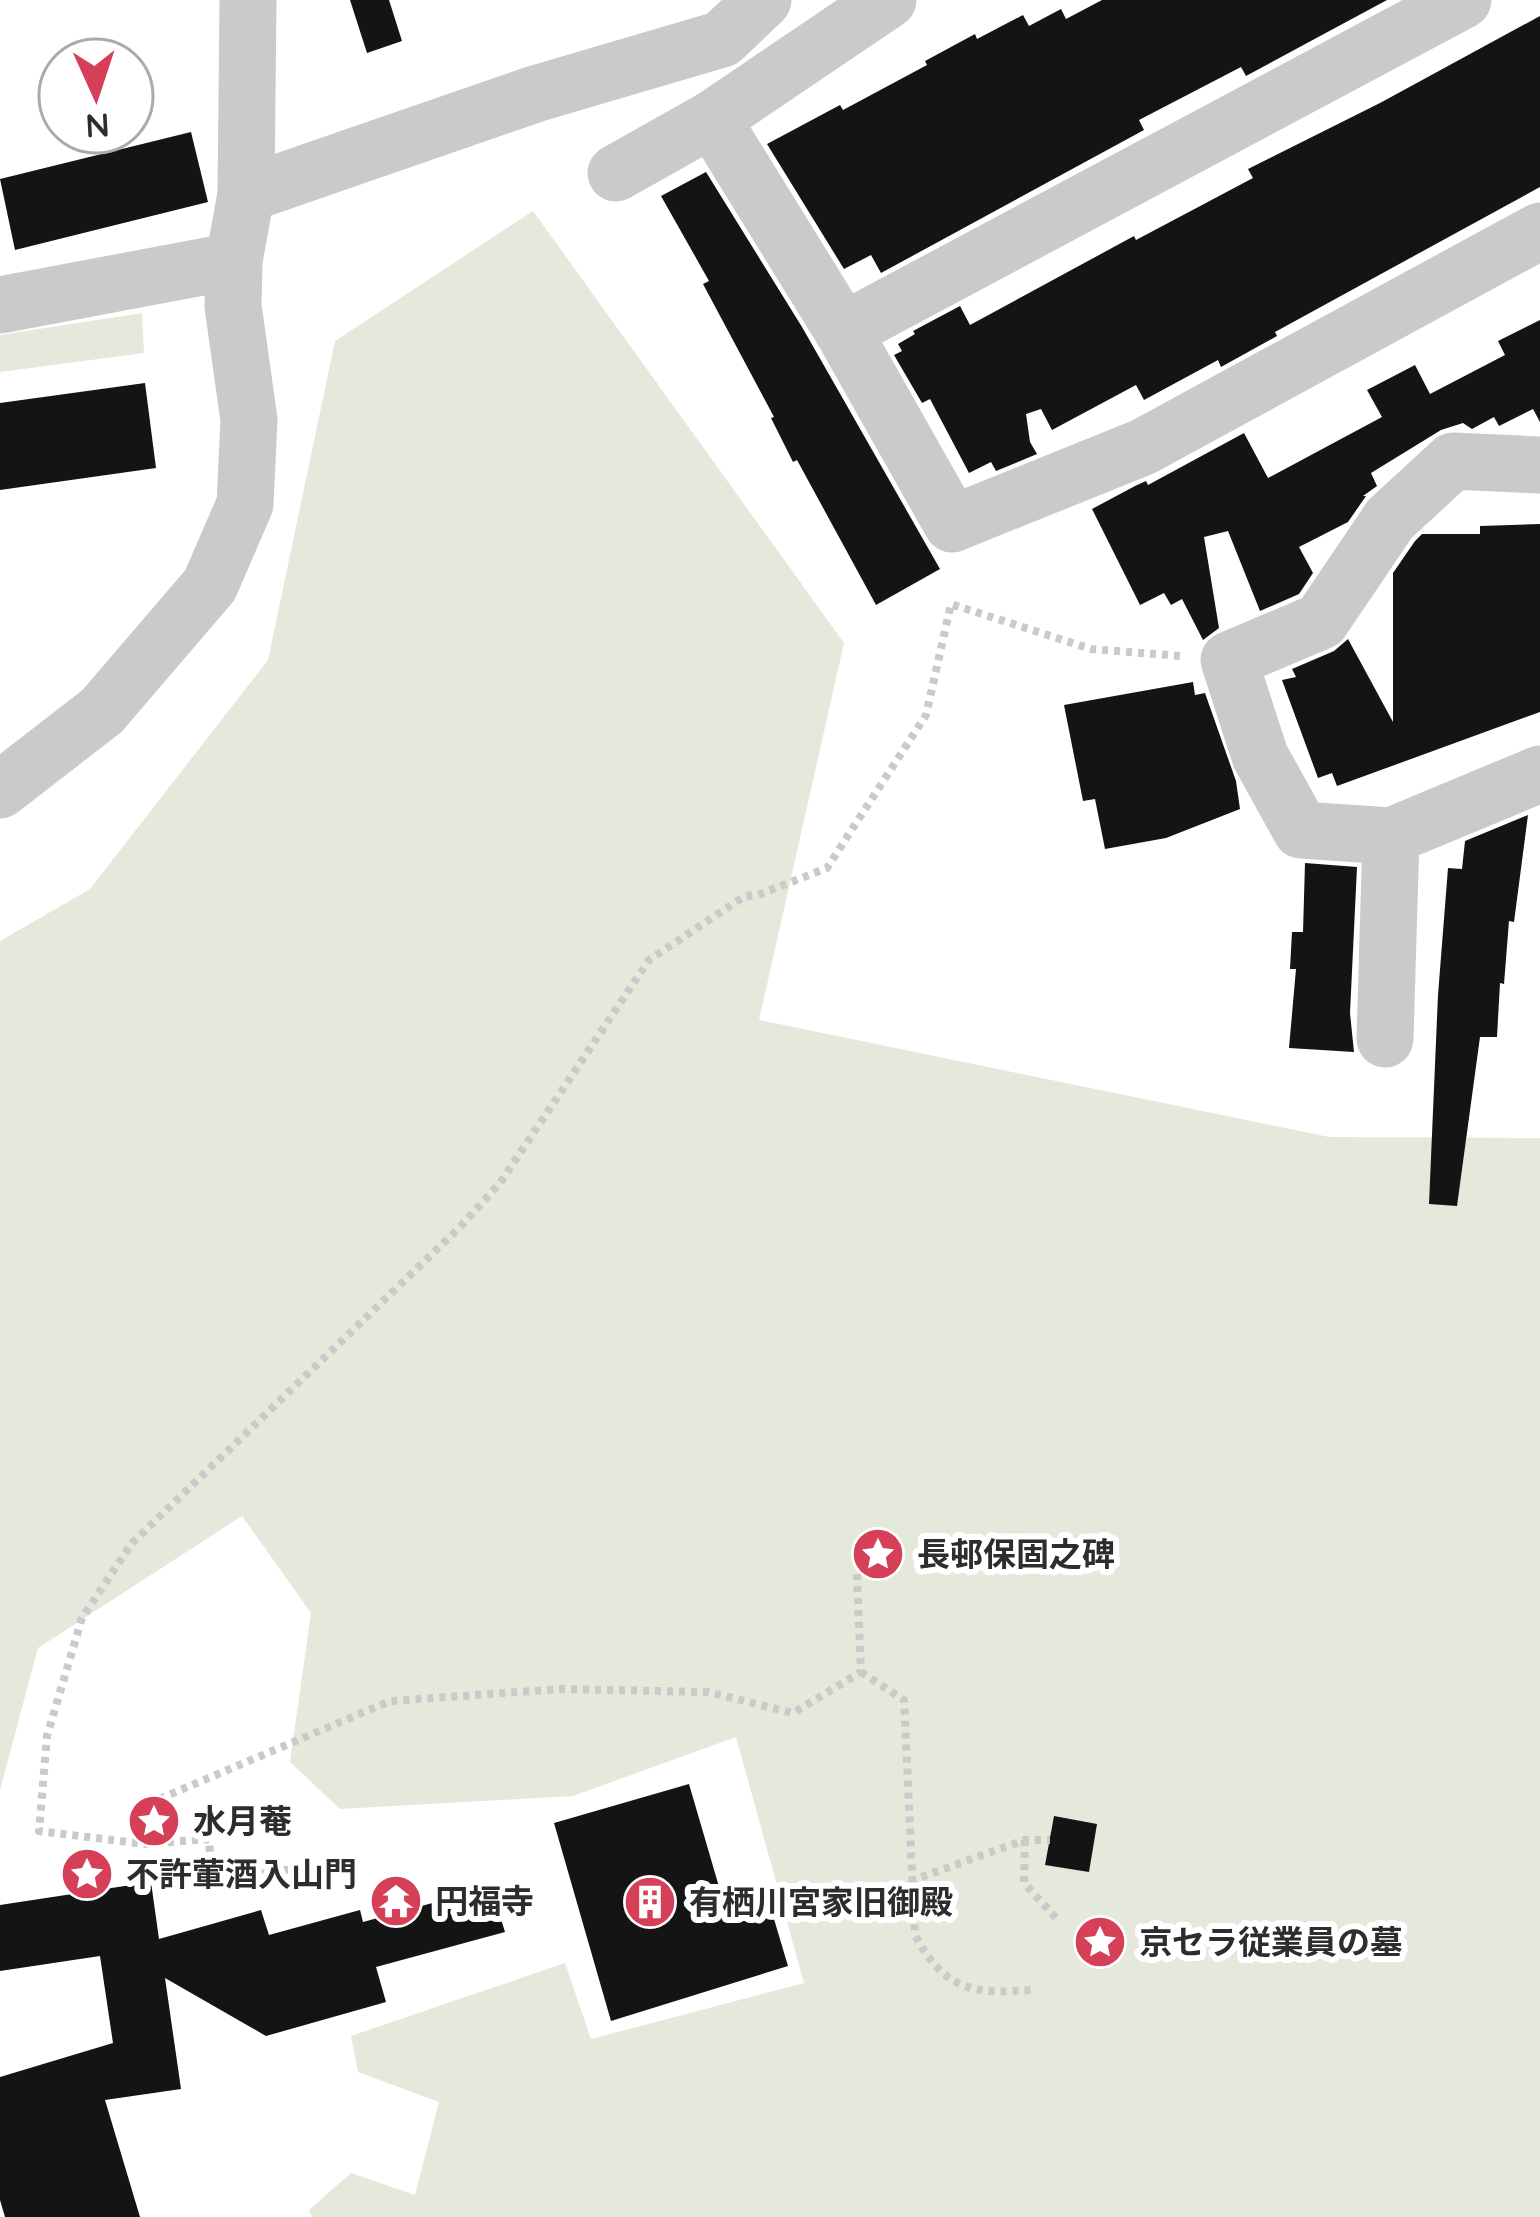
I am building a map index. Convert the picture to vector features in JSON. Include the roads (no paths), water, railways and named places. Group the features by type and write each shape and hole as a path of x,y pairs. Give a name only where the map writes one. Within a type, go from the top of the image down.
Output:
{"street":[{"path":"0,790 102,711 210,585 245,504 249,420 233,306 234,261 246,194 248,0"},
{"path":"246,194 535,94 722,38 763,0"},
{"path":"616,173 712,119 888,0"},
{"path":"843,331 1463,0"},
{"path":"712,119 843,331 952,524 1143,447 1540,231"},
{"path":"0,305 234,261"},
{"path":"1540,465 1453,461 1390,519 1321,621 1229,660 1260,756 1301,830 1391,836 1540,774"},
{"path":"1384,1039 1391,836"}],"place":[{"name":"長邨保固之碑","path":"878,1554"},
{"name":"水月菴","path":"154,1821"},
{"name":"不許葷酒入山門","path":"87,1874"},
{"name":"円福寺","path":"396,1901"},
{"name":"有栖川宮家旧御殿","path":"650,1902"},
{"name":"京セラ従業員の墓","path":"1100,1942"}]}
